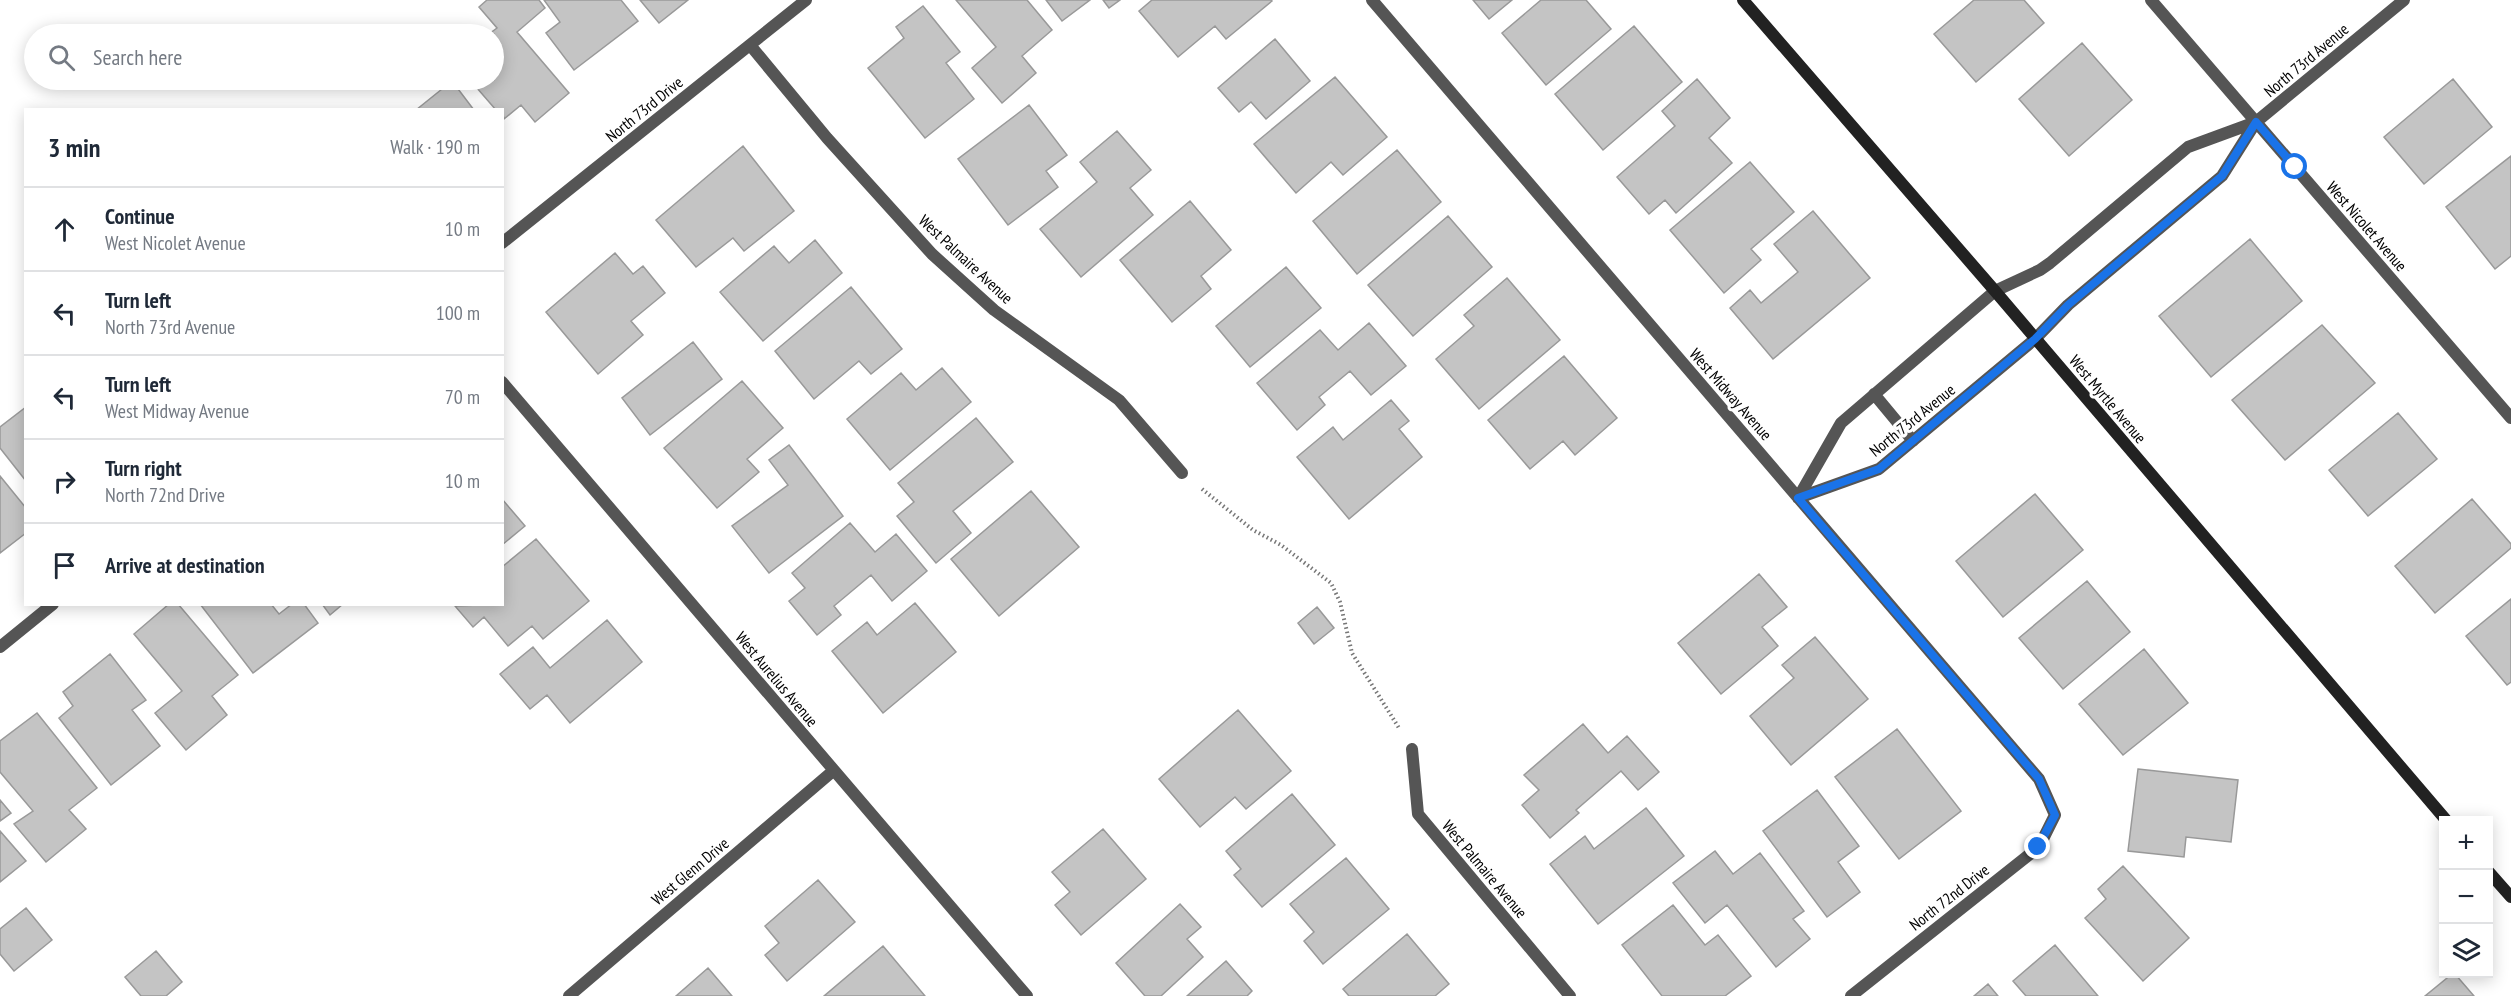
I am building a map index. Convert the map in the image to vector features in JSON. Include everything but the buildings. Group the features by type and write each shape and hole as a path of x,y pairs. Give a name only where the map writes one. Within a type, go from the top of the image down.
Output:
{"street":[{"name":"North 73rd Drive","path":"504,241 806,0"},
{"name":"West Midway Avenue","path":"1372,0 2039,779 2055,815"},
{"name":"West Myrtle Avenue","path":"1743,0 1995,291 2443,816"},
{"name":"West Nicolet Avenue","path":"2151,0 2511,418"},
{"name":"North 73rd Avenue","path":"1798,498 1879,469 2035,339 2068,305 2222,176 2256,122 2404,0"},
{"name":"West Palmaire Avenue","path":"750,45 827,138 932,254 994,310 1119,400 1182,473"},
{"name":"North 73rd Avenue","path":"1798,498 1840,423 1995,291 2045,267 2188,147 2256,122"},
{"name":"West Aurelius Avenue","path":"504,384 1027,996"},
{"path":"1874,394 1913,441"},
{"path":"0,647 50,606"},
{"name":"West Palmaire Avenue","path":"1412,748 1418,814 1570,996"},
{"name":"West Glenn Drive","path":"569,996 833,771"},
{"name":"North 72nd Drive","path":"1851,996 2038,847 2055,815"},
{"path":"2493,877 2511,897"}],"path":[{"path":"1182,473 1253,530 1281,545 1331,583 1340,602 1352,653 1412,748"}],"route":[{"path":"2038,847 2055,815 2039,779 1798,498 1879,469 2035,339 2068,305 2222,176 2256,122 2295,167"}]}
